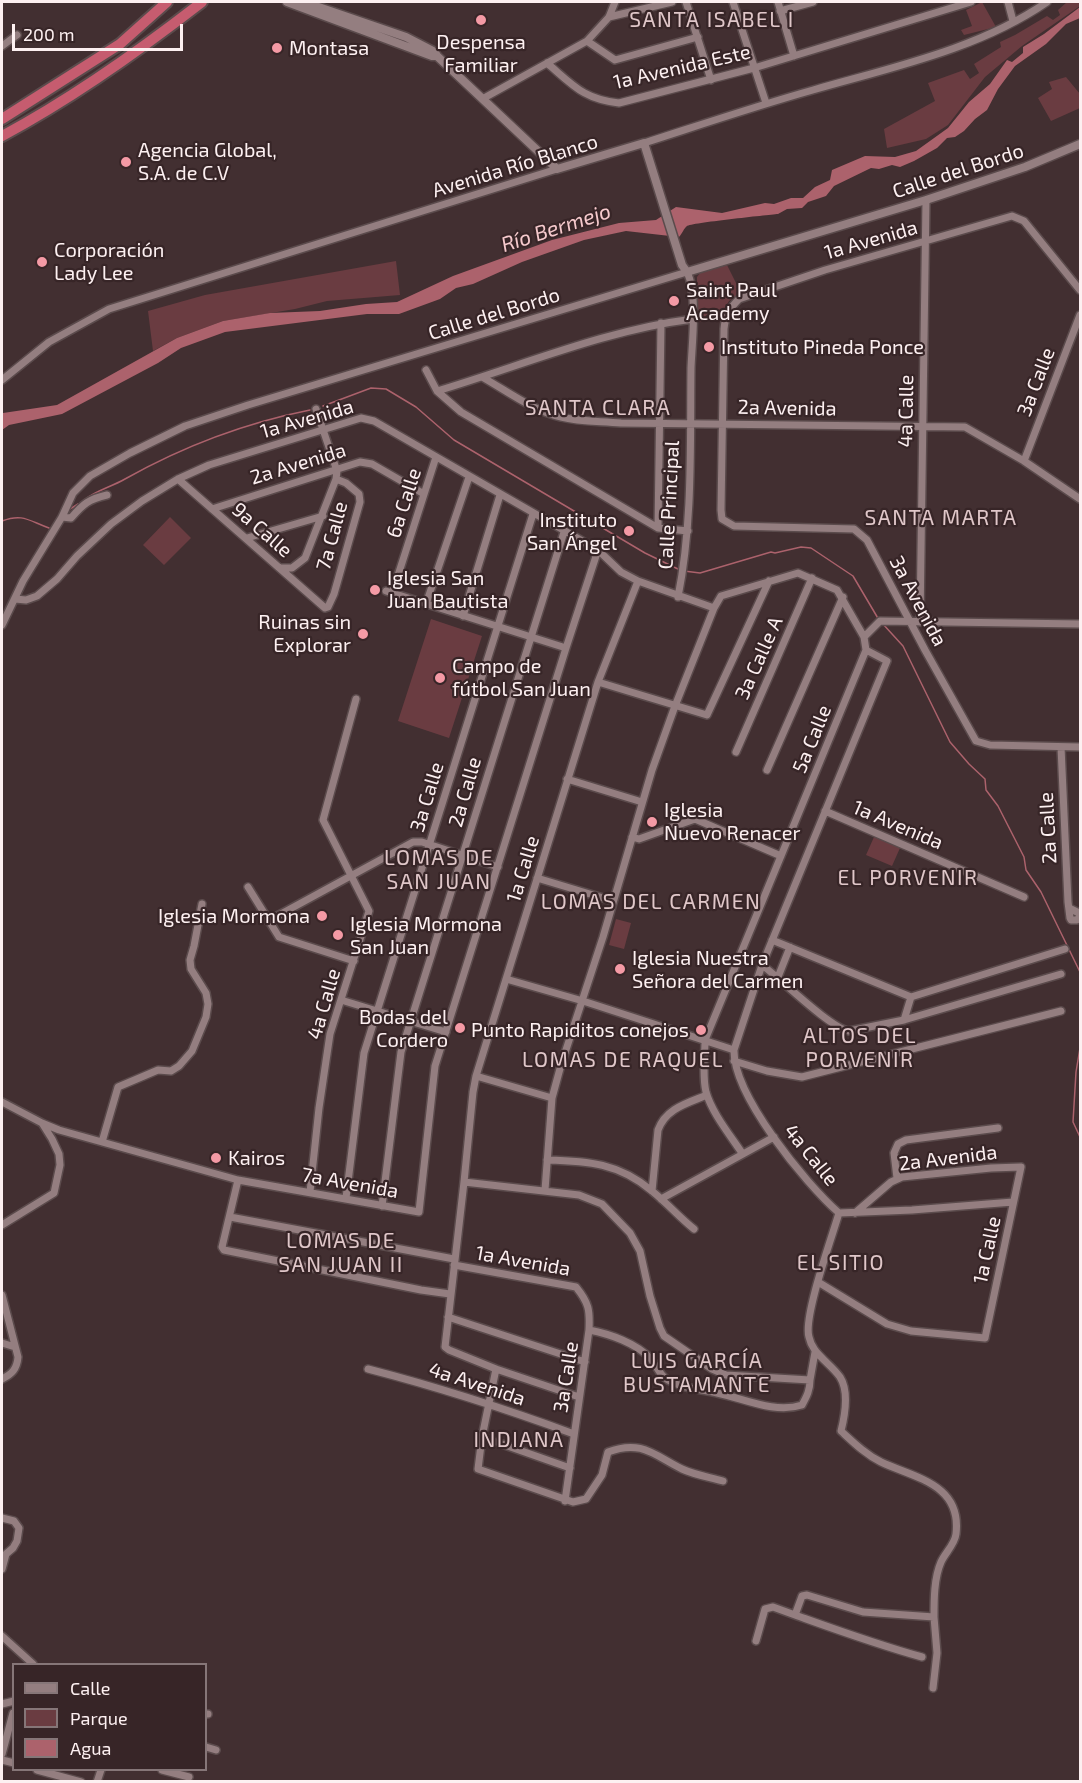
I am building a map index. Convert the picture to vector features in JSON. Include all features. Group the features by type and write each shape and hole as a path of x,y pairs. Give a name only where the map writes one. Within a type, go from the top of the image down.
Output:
{"highway":[{"path":"2,119 104,54 167,2"},
{"path":"133,32 172,2"},
{"path":"2,136 101,76 202,2"},
{"path":"21,125 52,111 112,73 209,2"}],"street":[{"path":"287,2 437,56"},
{"path":"303,2 406,37 435,52 557,169"},
{"path":"484,98 587,41 609,17 615,2"},
{"path":"609,17 672,2"},
{"path":"687,2 711,80"},
{"path":"733,2 766,103"},
{"path":"778,2 794,56"},
{"path":"780,10 813,2"},
{"name":"1a Avenida Este","path":"547,63 586,95 601,101 619,103 754,68 971,2"},
{"path":"1008,2 1013,21"},
{"name":"Avenida Río Blanco","path":"2,380 49,342 109,309 766,103 969,43 1026,16 1047,2"},
{"path":"2,46 17,35"},
{"path":"587,41 615,60 698,37"},
{"path":"644,143 678,253 687,272"},
{"name":"Calle del Bordo","path":"2,625 23,581 62,517 73,494 90,476 185,426 926,200 1025,167 1080,144"},
{"name":"4a Calle","path":"920,622 926,200"},
{"name":"1a Avenida","path":"723,423 725,320 730,308 744,296 1008,217 1016,217 1024,221 1080,290"},
{"name":"Calle Principal","path":"678,597 688,531 693,319 692,281 687,272"},
{"name":"3a Calle","path":"1024,461 1080,315"},
{"path":"437,391 549,354 661,323 693,319"},
{"path":"658,528 661,323"},
{"path":"426,370 437,391 461,412 658,528 688,531"},
{"name":"2a Avenida","path":"482,378 541,410 558,417 585,421 965,427 1024,461 1080,499"},
{"path":"281,568 292,568 305,558 336,479 337,471 316,409"},
{"name":"1a Avenida","path":"15,599 26,600 37,596 111,524 142,501 178,479 209,465 367,418 598,550 621,572 678,597 714,608"},
{"name":"3a Avenida","path":"723,423 722,515 725,522 734,526 854,529 867,540 976,741 990,745 1061,747"},
{"name":"6a Calle","path":"426,604 389,592 436,457"},
{"name":"2a Avenida","path":"212,509 360,462 366,462 424,494"},
{"path":"469,477 426,604 566,648"},
{"name":"9a Calle","path":"178,479 323,607"},
{"name":"7a Calle","path":"323,607 328,607 334,594 360,502 359,494 346,483 336,479"},
{"path":"62,517 70,518 92,498 107,495"},
{"path":"463,616 500,495"},
{"name":"3a Calle","path":"346,1198 364,1053 532,514"},
{"path":"247,538 323,516"},
{"name":"2a Calle","path":"382,1206 401,1052 564,532"},
{"name":"1a Calle","path":"419,1212 435,1066 598,550"},
{"path":"545,1190 552,1098 642,802 675,706 714,608 721,596 798,573 837,590 864,637 866,650 886,661 762,965 791,990 844,1030 849,1031 904,1020 1062,974"},
{"name":"3a Calle A","path":"736,752 812,579"},
{"name":"1a Calle","path":"496,1370 445,1347 473,1092 598,682 638,581"},
{"path":"598,682 707,715 769,581"},
{"path":"767,770 843,597"},
{"path":"864,637 880,621 1080,624"},
{"name":"5a Calle","path":"705,1040 866,650"},
{"name":"4a Calle","path":"310,1192 330,1034 369,911 323,820 356,699"},
{"path":"1061,747 1080,747"},
{"name":"2a Calle","path":"1061,747 1069,908"},
{"path":"567,779 642,802"},
{"name":"1a Avenida","path":"825,811 1024,897"},
{"path":"632,837 639,840 695,819 781,856"},
{"path":"268,921 413,842 498,867"},
{"path":"537,878 613,901"},
{"path":"248,888 279,937 354,961"},
{"path":"102,1142 118,1087 158,1070 171,1071 192,1052 206,1017 208,1004 206,993 191,969 190,960 195,946 202,904"},
{"path":"772,940 911,998 1065,949"},
{"path":"778,977 790,947"},
{"name":"4a Calle","path":"762,965 734,1050 734,1061 756,1108 774,1137 810,1185 839,1212"},
{"path":"506,979 583,1001 734,1050"},
{"path":"904,1020 911,998"},
{"path":"341,1000 446,1032"},
{"path":"734,1061 767,1071 802,1077 1060,1011"},
{"path":"705,1040 704,1075 707,1095 723,1125 742,1153"},
{"path":"476,1076 552,1098"},
{"path":"652,1191 658,1130 661,1122 668,1113 707,1095"},
{"name":"7a Avenida","path":"2,1102 59,1130 238,1180 419,1212"},
{"path":"42,1122 59,1154"},
{"path":"897,1178 894,1153 898,1144 906,1140 999,1128"},
{"path":"2,1225 54,1193 60,1165 59,1130"},
{"path":"661,1199 774,1137"},
{"path":"547,1160 580,1161 617,1169 637,1179 694,1229"},
{"name":"2a Avenida","path":"855,1213 897,1178 1020,1167"},
{"name":"1a Calle","path":"818,1282 887,1324 911,1331 985,1338 1020,1167"},
{"path":"238,1180 222,1247 224,1250 450,1294"},
{"path":"464,1182 579,1195 603,1204 630,1233 640,1251 650,1296 664,1336 712,1369 726,1375 810,1380"},
{"path":"933,1688 937,1653 934,1601 940,1565 956,1537 956,1517 952,1503 947,1496 922,1478 868,1454 841,1431 845,1408 842,1381 839,1375 815,1352 807,1328 839,1212 855,1213 1013,1202"},
{"name":"1a Avenida","path":"230,1217 576,1287 584,1296 590,1310 589,1330"},
{"path":"2,1295 18,1364 13,1373 2,1379"},
{"path":"448,1317 585,1362"},
{"path":"589,1330 615,1337 645,1354 666,1379 695,1389 765,1405 796,1407 802,1405 810,1390 815,1352"},
{"name":"3a Calle","path":"566,1501 589,1330"},
{"path":"2,1343 15,1347"},
{"name":"4a Avenida","path":"368,1369 489,1403 574,1434"},
{"path":"579,1397 496,1370 478,1469 573,1502 586,1499 602,1475 610,1450 636,1448 651,1451 682,1469 723,1481"},
{"path":"482,1437 570,1468"},
{"path":"2,1518 14,1521 19,1528 17,1541 13,1548 4,1553 2,1569"},
{"path":"795,1615 802,1596 807,1595 863,1612 934,1617"},
{"path":"756,1641 765,1609 773,1607 862,1640 922,1657"},
{"path":"2,1636 31,1663"},
{"path":"2,1754 8,1728"},
{"path":"207,1747 216,1750"},
{"path":"41,1771 81,1782"},
{"path":"166,1771 189,1777"}],"green space":[{"path":"982,2 996,27 964,35 961,30 972,26 966,10"},
{"path":"1067,2 1080,2 1080,6 1022,46 985,77 948,125 926,139 887,148 884,129 935,101 928,83 964,70 970,79 979,73 974,64 1001,47 1000,42 1047,16 1053,20 1060,15 1058,10"},
{"path":"1066,77 1080,94 1080,108 1051,121 1038,98 1052,89 1049,82"},
{"path":"396,261 400,295 327,301 295,309 223,321 177,338 153,351 148,311 205,295"},
{"path":"727,265 741,293 729,301 722,313 706,315 705,321 697,322 697,277 700,273"},
{"path":"170,517 191,538 164,565 143,545"},
{"name":"Campo de fútbol San Juan","path":"431,619 482,636 449,738 398,721"},
{"path":"874,837 900,848 892,866 866,855"},
{"path":"616,919 631,923 624,949 609,945"}],"water":[{"path":"1080,7 1080,18 1066,24 1046,44 1015,66 998,89 987,110 964,131 955,137 947,138 937,148 900,167 892,165 879,169 871,168 834,186 826,196 808,202 802,208 787,209 778,214 687,226 679,237 626,231 584,240 522,262 473,284 456,288 440,299 399,314 367,314 225,332 181,348 158,363 62,414 9,425 2,430 3,413 57,405 177,338 223,321 270,313 320,311 397,302 453,276 552,240 619,223 656,220 676,207 722,213 765,203 774,204 791,198 803,198 815,187 830,180 832,170 865,156 895,157 916,151 948,128 969,102 990,84 1007,60 1012,62 1023,53 1023,47"}],"waterway":[{"path":"323,406 371,388 386,389 416,407 454,440 645,553 680,570"},
{"path":"84,500 147,467 214,437 310,410"},
{"path":"67,511 78,504"},
{"path":"2,521 21,518 49,528"},
{"path":"684,571 700,573 771,552 801,547 811,548 853,576 879,620"},
{"path":"882,623 903,646 950,742 985,779 986,790 998,806 1024,857 1026,870 1041,892 1080,972"},
{"path":"1080,1048 1073,1122 1080,1137"}],"place":[{"name":"Despensa Familiar","path":"481,20"},
{"name":"Montasa","path":"277,48"},
{"name":"Agencia Global, S.A. de C.V","path":"126,162"},
{"name":"Corporación Lady Lee","path":"42,262"},
{"name":"Saint Paul Academy","path":"674,301"},
{"name":"Instituto Pineda Ponce","path":"709,347"},
{"name":"Instituto San Ángel","path":"629,531"},
{"name":"Iglesia San Juan Bautista","path":"375,590"},
{"name":"Ruinas sin Explorar","path":"363,634"},
{"name":"Campo de fútbol San Juan","path":"440,678"},
{"name":"Iglesia Nuevo Renacer","path":"652,822"},
{"name":"Iglesia Mormona","path":"322,916"},
{"name":"Iglesia Mormona San Juan","path":"338,935"},
{"name":"Iglesia Nuestra Señora del Carmen","path":"620,969"},
{"name":"Bodas del Cordero","path":"460,1028"},
{"name":"Punto Rapiditos conejos","path":"701,1030"},
{"name":"Kairos","path":"216,1158"}],"district":[{"name":"SANTA ISABEL I","path":"712,20"},
{"name":"SANTA CLARA","path":"598,408"},
{"name":"SANTA MARTA","path":"941,518"},
{"name":"LOMAS DE SAN JUAN","path":"439,870"},
{"name":"EL PORVENIR","path":"908,878"},
{"name":"LOMAS DEL CARMEN","path":"651,902"},
{"name":"ALTOS DEL PORVENIR","path":"860,1048"},
{"name":"LOMAS DE RAQUEL","path":"623,1060"},
{"name":"LOMAS DE SAN JUAN II","path":"341,1253"},
{"name":"EL SITIO","path":"841,1263"},
{"name":"LUIS GARCÍA BUSTAMANTE","path":"697,1373"},
{"name":"INDIANA","path":"519,1440"}],"water label":[{"name":"Río Bermejo","path":"556,228"}]}
